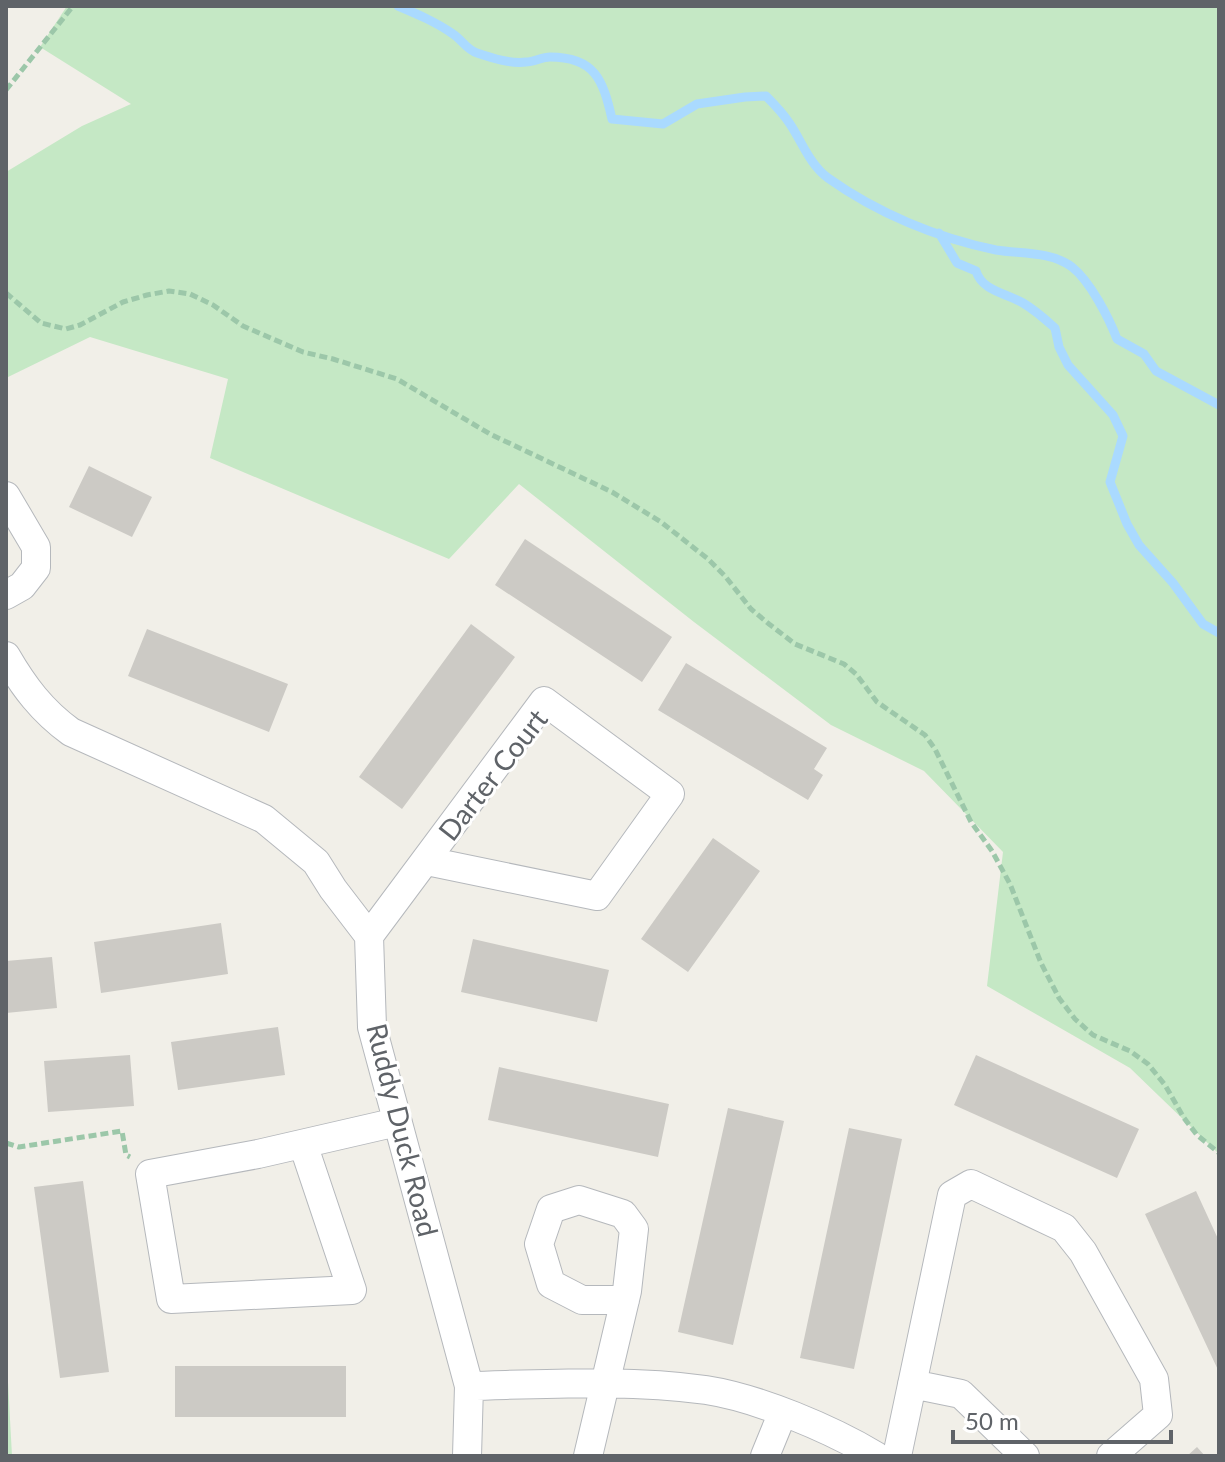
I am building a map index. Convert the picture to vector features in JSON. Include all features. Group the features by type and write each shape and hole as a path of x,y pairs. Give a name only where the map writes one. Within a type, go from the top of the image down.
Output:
{"street":[{"path":"6,496 36,547 36,568 22,586 6,595"},
{"path":"6,656 26,690 47,715 71,732 264,819 316,862 369,936"},
{"name":"Darter Court","path":"369,936 544,701 670,794 597,896 427,861"},
{"name":"Ruddy Duck Road","path":"369,936 372,1027 469,1386 467,1456"},
{"path":"303,1144 352,1290 171,1299 150,1174 397,1122"},
{"path":"897,1456 952,1195 971,1184 1064,1228 1083,1252 1154,1379 1158,1415 1111,1456"},
{"path":"588,1456 625,1300"},
{"path":"469,1386 605,1382 709,1391 783,1412 851,1441 876,1456"},
{"path":"912,1384 961,1394 1025,1456"},
{"path":"765,1456 783,1412"}],"path":[{"path":"6,90 73,6"},
{"path":"6,293 41,323 66,329 123,302 147,295 169,291 190,294 213,305 243,326 292,348 397,379 490,434 612,492 661,522 708,559 751,609 769,624 795,644 844,664 856,674 877,702 925,735 971,822 1010,884 1041,963 1059,998 1075,1019 1093,1035 1130,1051 1148,1064 1197,1135 1219,1153"},
{"path":"6,1143 19,1147 122,1131 126,1155 150,1174"}],"green space":[{"path":"67,6 1219,6 1219,1154 1130,1068 987,986 1003,852 924,771 831,725 519,484 449,559 210,458 228,379 90,337 6,378 6,172 82,126 131,104 40,47"},
{"path":"6,1345 12,1456 6,1456"}],"building":[{"path":"89,466 152,497 132,537 69,507"},
{"path":"525,539 672,637 642,682 495,585"},
{"path":"471,624 515,657 402,809 359,777"},
{"path":"147,629 288,684 269,732 128,676"},
{"path":"686,663 827,748 814,769 823,775 808,800 658,710"},
{"path":"713,838 760,871 688,972 641,939"},
{"path":"221,923 228,974 101,993 94,942"},
{"path":"473,939 609,970 597,1022 461,992"},
{"path":"52,957 57,1008 6,1013 6,961"},
{"path":"278,1027 285,1075 178,1090 171,1042"},
{"path":"130,1055 134,1106 48,1112 44,1061"},
{"path":"976,1055 1139,1129 1117,1178 954,1105"},
{"path":"499,1067 669,1104 658,1157 488,1120"},
{"path":"728,1108 784,1121 733,1345 678,1332"},
{"path":"849,1128 902,1139 854,1369 800,1358"},
{"path":"83,1181 109,1372 60,1378 34,1187"},
{"path":"1196,1191 1219,1241 1219,1372 1145,1214"},
{"path":"175,1366 346,1366 346,1417 175,1417"},
{"path":"1197,1447 1205,1456 1187,1456"}],"waterway":[{"path":"398,6 440,26 470,50 489,57 514,62 565,58 587,66 600,82 612,119 663,124 697,104 766,96 785,116 822,173 847,191 887,213 952,239 1064,262 1079,273 1092,290 1117,339 1144,354 1156,371 1219,405"},
{"path":"939,233 957,263 976,271 983,283 1027,306 1055,328 1059,347 1068,365 1113,415 1123,436 1110,482 1127,524 1139,545 1173,583 1203,624 1219,633"}]}
